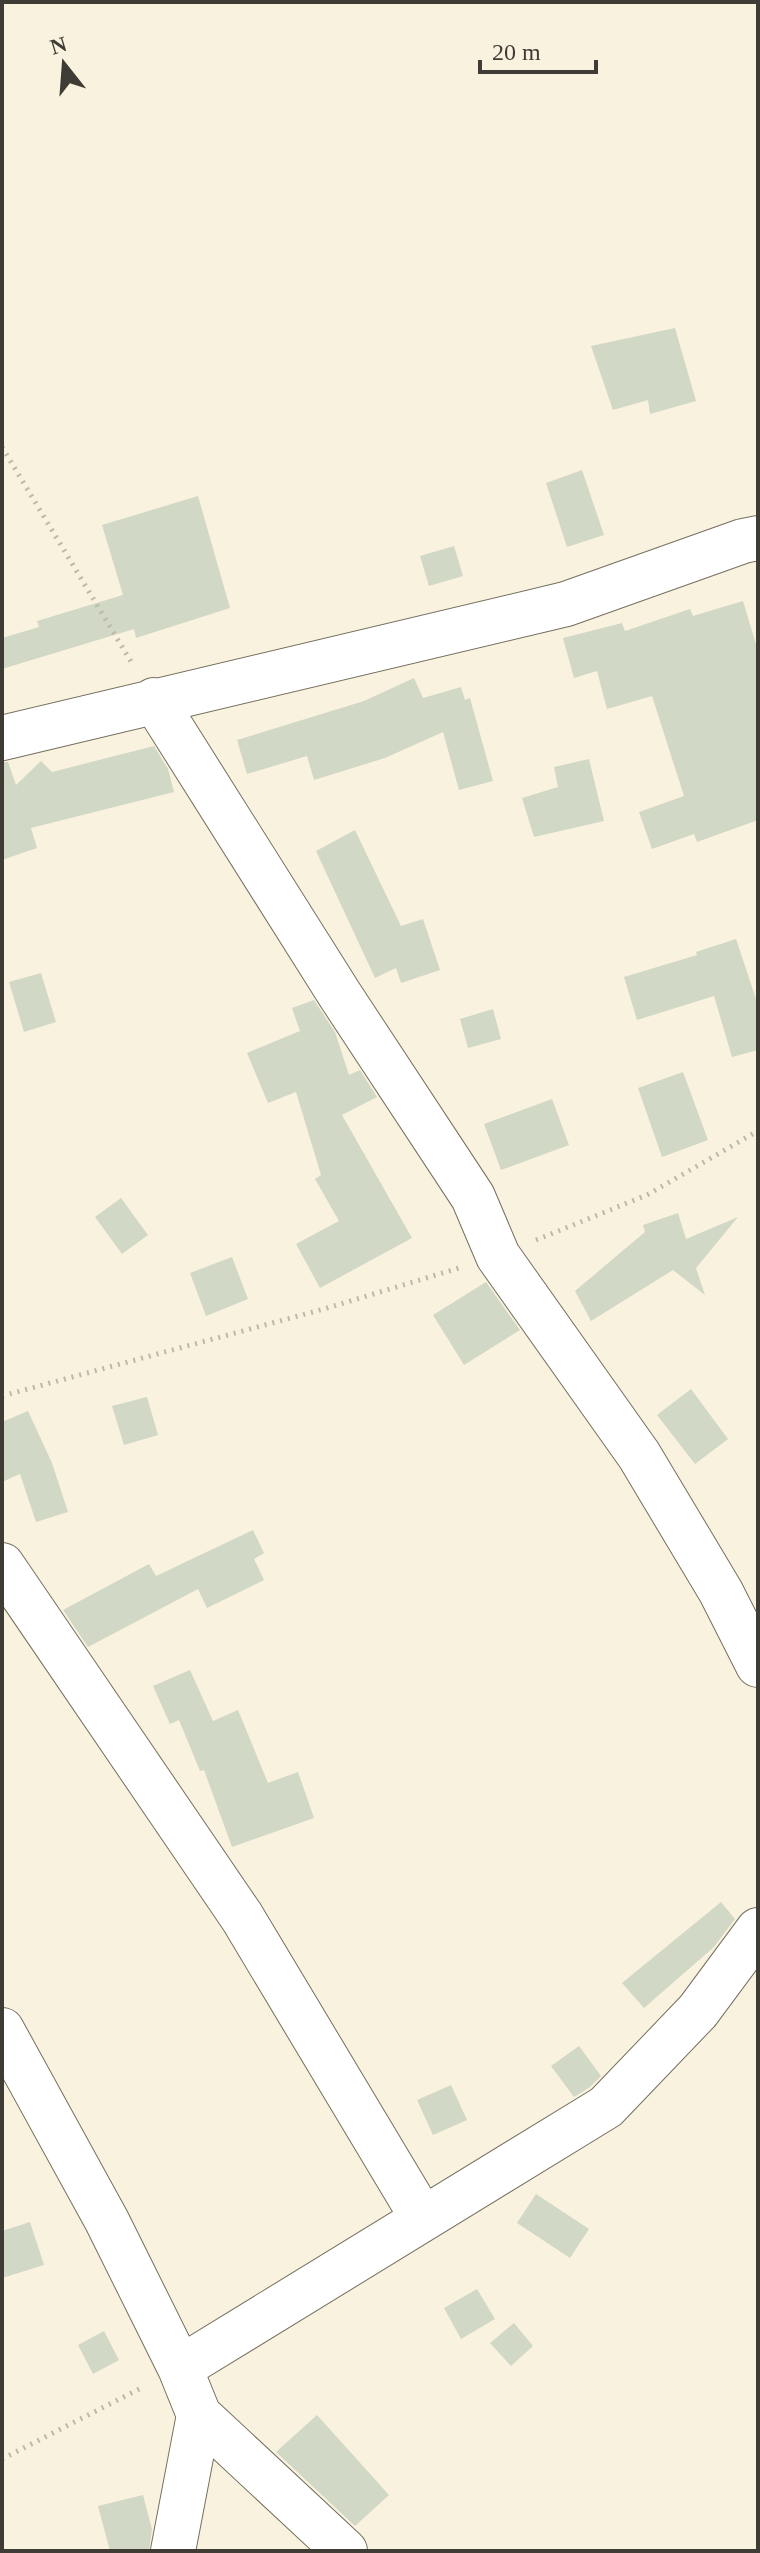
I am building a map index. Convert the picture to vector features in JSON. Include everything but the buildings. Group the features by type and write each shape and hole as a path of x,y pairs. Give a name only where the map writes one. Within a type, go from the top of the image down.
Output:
{"street":[{"path":"2,738 566,604 758,538"},
{"path":"154,700 340,995 473,1197 498,1256 639,1455 721,1592 758,1665"},
{"path":"2,1565 242,1917 423,2219"},
{"path":"180,2368 606,2107 698,2011 758,1930"},
{"path":"2,2030 107,2221 180,2368 199,2415 345,2551"},
{"path":"173,2551 199,2415"}],"path":[{"path":"2,447 154,700"},
{"path":"2,1396 324,1309 498,1256 647,1195 758,1131"},
{"path":"2,2459 180,2368"}]}
